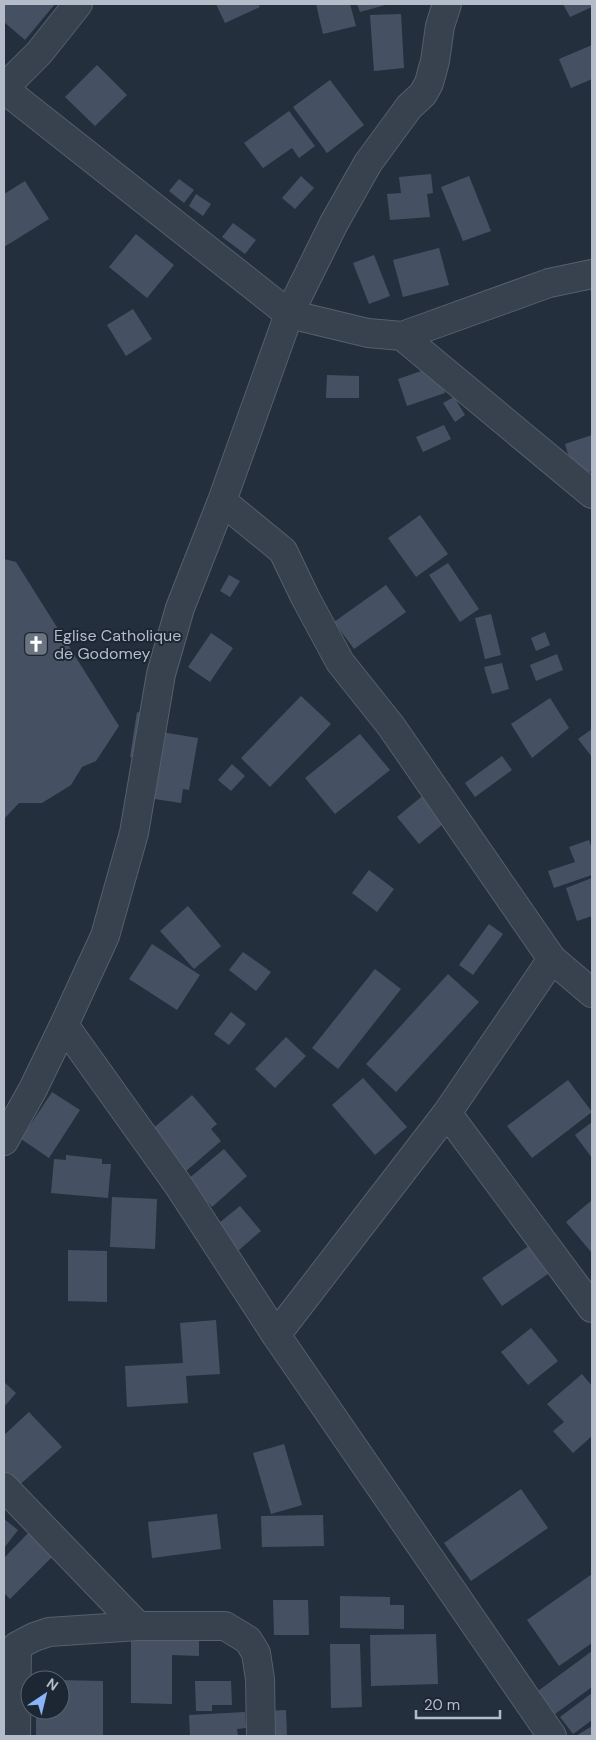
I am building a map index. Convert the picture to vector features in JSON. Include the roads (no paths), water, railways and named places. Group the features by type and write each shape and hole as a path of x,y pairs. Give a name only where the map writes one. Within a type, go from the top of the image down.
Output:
{"street":[{"path":"78,4 39,53 4,89 289,314 368,333 402,336 550,283 592,274"},
{"path":"4,1141 33,1090 105,936 134,833 161,674 180,608 222,501 289,314 334,223 368,163 394,126 423,94 429,83 435,61 440,26 447,4"},
{"path":"402,336 592,494"},
{"path":"222,501 283,551 340,662 391,726 552,959 592,994"},
{"path":"276,1336 447,1113 552,959"},
{"path":"64,1025 179,1186 276,1336 552,1736"},
{"path":"447,1113 592,1308"},
{"path":"4,1487 138,1626"},
{"path":"16,1736 17,1646 34,1636 49,1632 138,1626 225,1626 248,1640 256,1653 260,1679 261,1736"}],"place":[{"name":"Eglise Catholique de Godomey","path":"36,644"}]}
